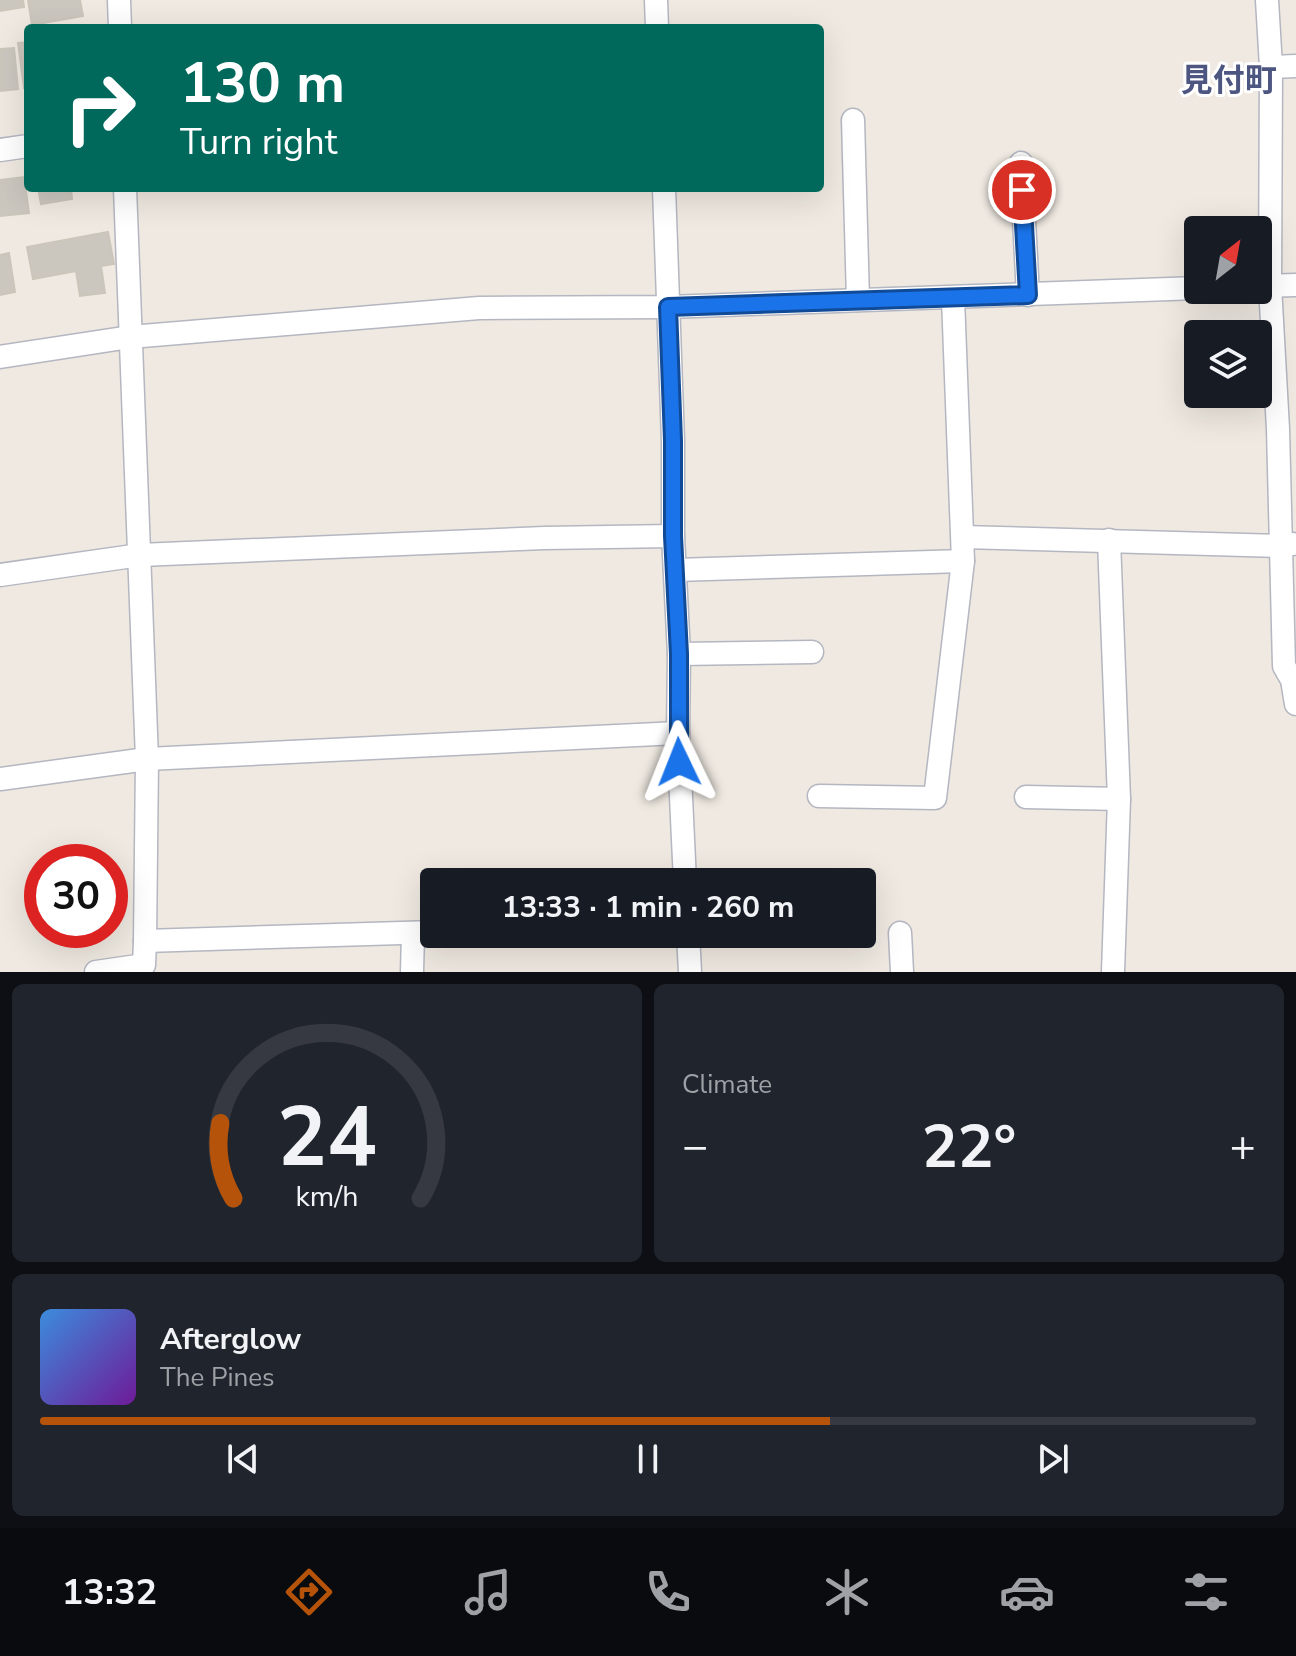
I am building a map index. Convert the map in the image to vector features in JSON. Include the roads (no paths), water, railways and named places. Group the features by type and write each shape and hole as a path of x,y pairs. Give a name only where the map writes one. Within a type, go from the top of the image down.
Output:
{"street":[{"path":"119,0 120,24"},
{"path":"656,0 657,24"},
{"path":"1266,216 1271,67 1267,0"},
{"path":"1271,67 1296,66"},
{"path":"853,120 858,300"},
{"path":"0,150 24,147"},
{"path":"1021,163 1028,295"},
{"path":"96,972 144,965 145,941 147,759 125,192"},
{"path":"664,192 684,868"},
{"path":"1272,286 1296,285"},
{"path":"0,357 130,337 479,308 668,307 1184,289"},
{"path":"819,796 935,798 963,561 953,298"},
{"path":"1267,304 1287,429 1289,544 1284,666 1294,680 1296,704"},
{"path":"0,575 140,555 544,538 673,536"},
{"path":"963,537 1289,544"},
{"path":"1109,540 1119,799 1113,972"},
{"path":"675,570 963,561"},
{"path":"679,654 812,652"},
{"path":"0,779 147,759 678,733"},
{"path":"1026,797 1119,799"},
{"path":"145,941 420,932"},
{"path":"900,933 902,972"},
{"path":"412,972 420,943"},
{"path":"689,948 690,972"}],"district":[{"name":"見付町","path":"1229,80"}]}
